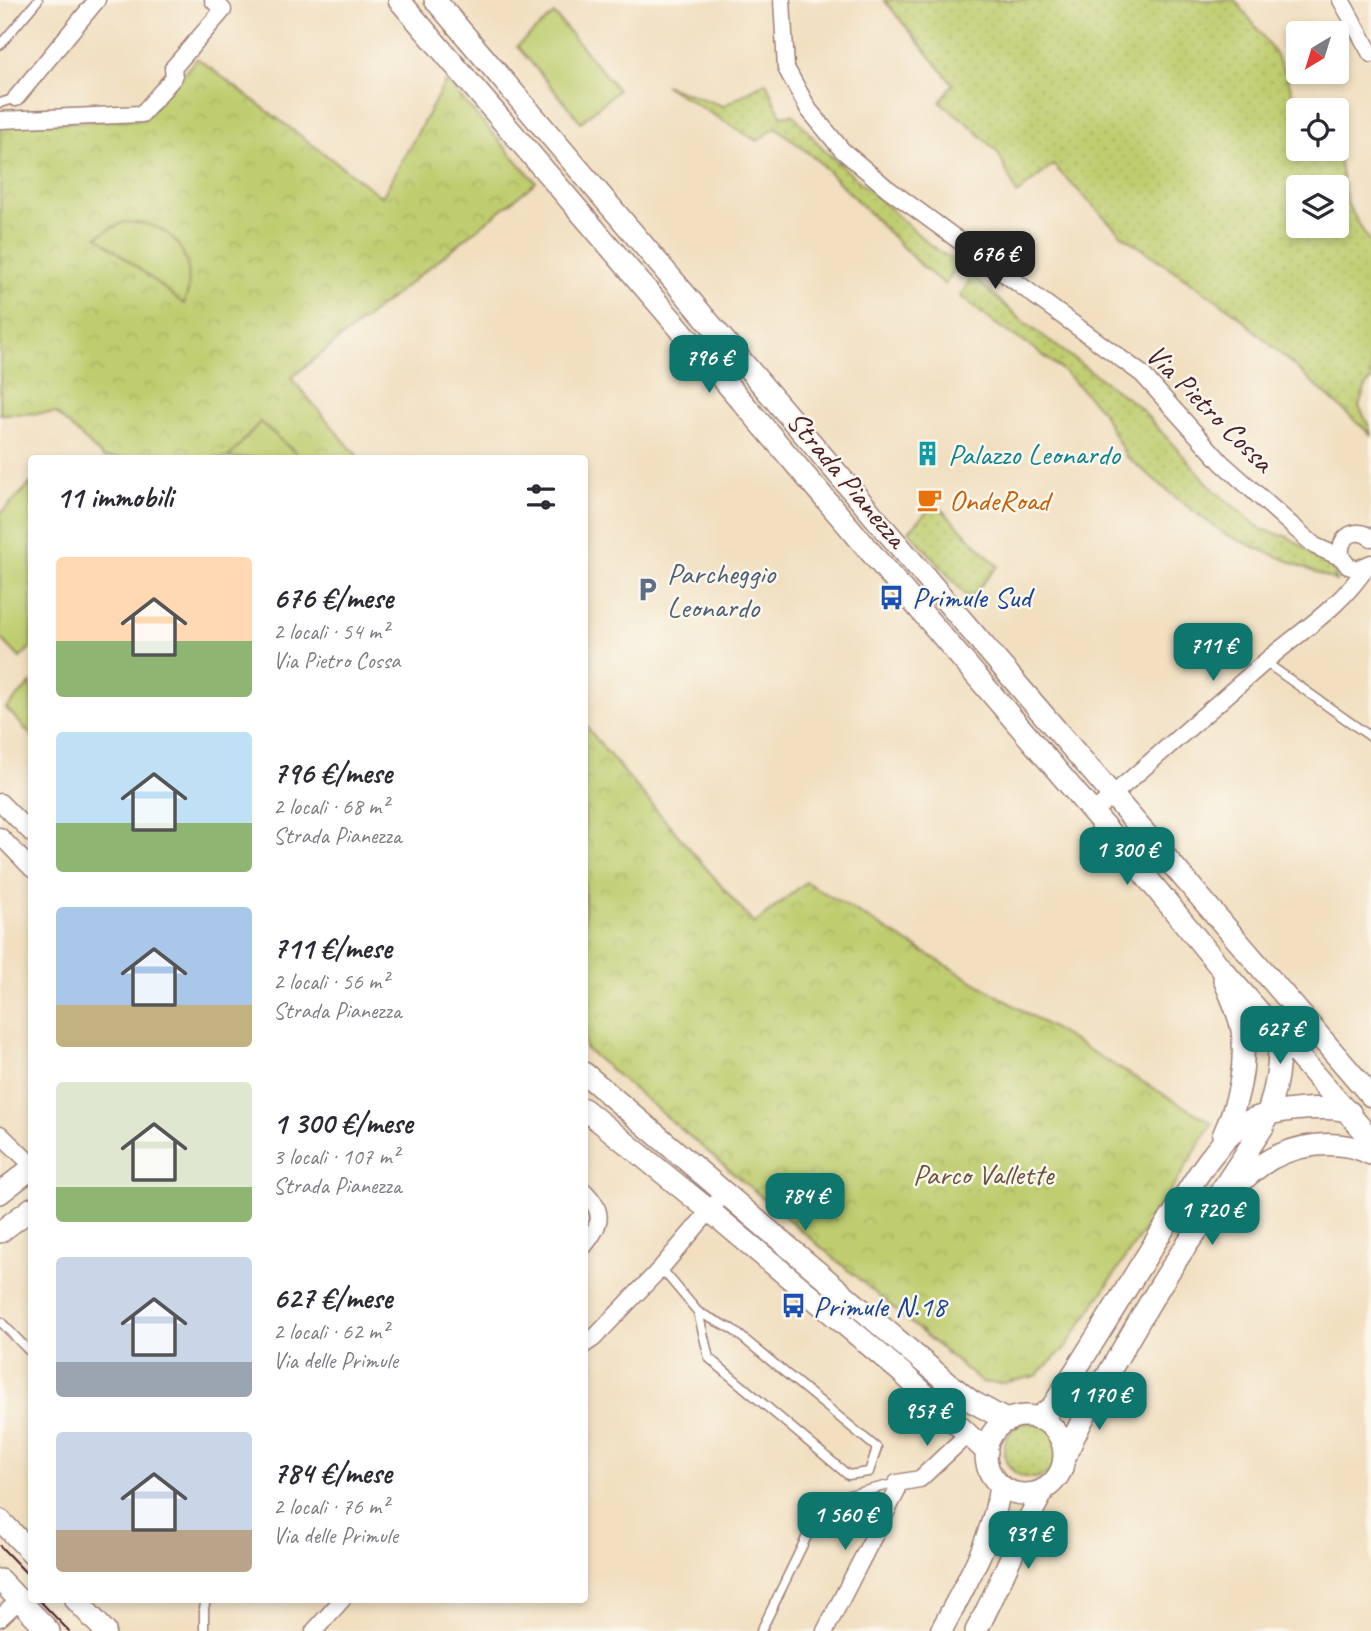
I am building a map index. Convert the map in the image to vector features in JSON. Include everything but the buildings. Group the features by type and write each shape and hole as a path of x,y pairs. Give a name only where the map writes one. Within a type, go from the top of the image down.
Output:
{"main road":[{"name":"Strada Pianezza","path":"399,0 1220,967 1371,1139"},
{"name":"Strada Pianezza","path":"435,0 1371,1096"},
{"path":"1210,1215 1223,1185 1262,1127 1280,1061 1277,1031 1256,980 1227,929"},
{"path":"1036,1419 1052,1407 1217,1149 1238,1098 1242,1029 1220,967"},
{"path":"588,1076 948,1384 971,1401 1008,1421"},
{"path":"1217,1149 1241,1125 1267,1115 1319,1107 1346,1111 1371,1122"},
{"path":"588,1112 710,1211 926,1395 987,1452"},
{"path":"1064,1460 1059,1436 1051,1427 1036,1419 1017,1417 1008,1421 994,1431 988,1443 989,1469 1000,1485 1018,1494 1032,1494 1044,1490 1061,1472 1076,1427 1156,1291 1210,1215 1243,1180 1261,1165 1303,1146 1347,1147 1371,1154"},
{"path":"0,1193 28,1170"},
{"path":"0,1232 28,1211"},
{"path":"941,1631 974,1567 993,1521 1000,1485"},
{"path":"976,1631 1001,1583 1023,1528 1044,1490"},
{"path":"0,1520 28,1549"},
{"path":"0,1580 49,1631"},
{"path":"79,1603 105,1631"}],"street":[{"path":"8,100 97,0"},
{"path":"0,120 142,114 174,77 173,68 223,10 212,0"},
{"name":"Via Pietro Cossa","path":"782,0 786,68 809,110 842,150 887,188 1142,374 1222,463 1315,546 1357,569 1369,565"},
{"path":"1341,0 1371,54"},
{"path":"638,280 657,262"},
{"name":"Via Pietro Cossa","path":"1301,532 1342,541 1351,533 1357,532 1367,534 1371,538"},
{"path":"1341,597 1345,562 1340,546 1342,541"},
{"path":"1092,813 1265,662 1323,617 1369,565"},
{"path":"0,802 28,830"},
{"path":"0,836 28,865"},
{"path":"0,1134 28,1163"},
{"path":"588,1342 661,1268 725,1192"},
{"path":"588,1195 595,1202 599,1217 597,1230 588,1241"},
{"path":"825,1631 897,1493 897,1482 920,1479 968,1434"},
{"path":"0,1618 19,1600"},
{"path":"314,1631 339,1603"}],"lane":[{"path":"0,45 38,0"},
{"path":"1265,662 1371,737"},
{"path":"661,1268 698,1312 732,1329 877,1448 869,1472 872,1489"},
{"path":"698,1312 709,1358 848,1475 869,1472"},
{"path":"0,1321 28,1350"},
{"path":"761,1631 824,1501 897,1482"},
{"path":"204,1631 205,1603"}],"green space":[{"path":"884,0 1235,0 1263,36 1286,76 1286,84 1289,84 1292,90 1294,98 1286,98 1286,161 1339,161 1342,175 1286,175 1286,238 1349,238 1349,206 1371,245 1371,381 1367,384 1359,406 1371,435 1234,312 1122,235 1053,165 1017,194 998,153 970,125 940,102 953,84"},
{"path":"554,14 618,90 581,122 517,46"},
{"path":"197,58 382,197 446,81 536,182 291,378 356,455 101,455 56,413 0,414 0,125 144,119"},
{"path":"766,82 781,116 793,114 822,148 930,245 958,264 945,285 919,264 818,161 776,127 757,141 664,85 723,106"},
{"path":"124,222 146,224 159,229 178,245 187,267 184,304 97,236"},
{"path":"972,276 1024,322 1139,407 1216,492 1261,529 1288,537 1335,568 1336,581 1226,535 1126,456 1101,410 1066,373 960,296"},
{"path":"260,422 298,455 231,455"},
{"path":"28,486 28,650 20,658 0,637 0,514"},
{"path":"935,503 998,566 969,599 909,531"},
{"path":"28,686 28,732 6,708"},
{"name":"Parco Vallette","path":"588,728 754,924 806,882 1212,1123 1181,1175 1065,1348 1036,1376 1002,1383 982,1383 588,1051"},
{"path":"1026,1422 1038,1422 1052,1430 1060,1444 1058,1461 1052,1470 1038,1478 1026,1478 1009,1466 1004,1456 1004,1444 1016,1427"}],"tram line":[{"path":"0,1546 28,1575"},
{"path":"42,1603 69,1631"}],"place":[{"name":"Palazzo Leonardo","path":"928,454"},
{"name":"OndeRoad","path":"929,500"},
{"name":"Parcheggio Leonardo","path":"647,590"},
{"name":"Primule Sud","path":"892,597"},
{"name":"Primule N.18","path":"793,1306"}]}
